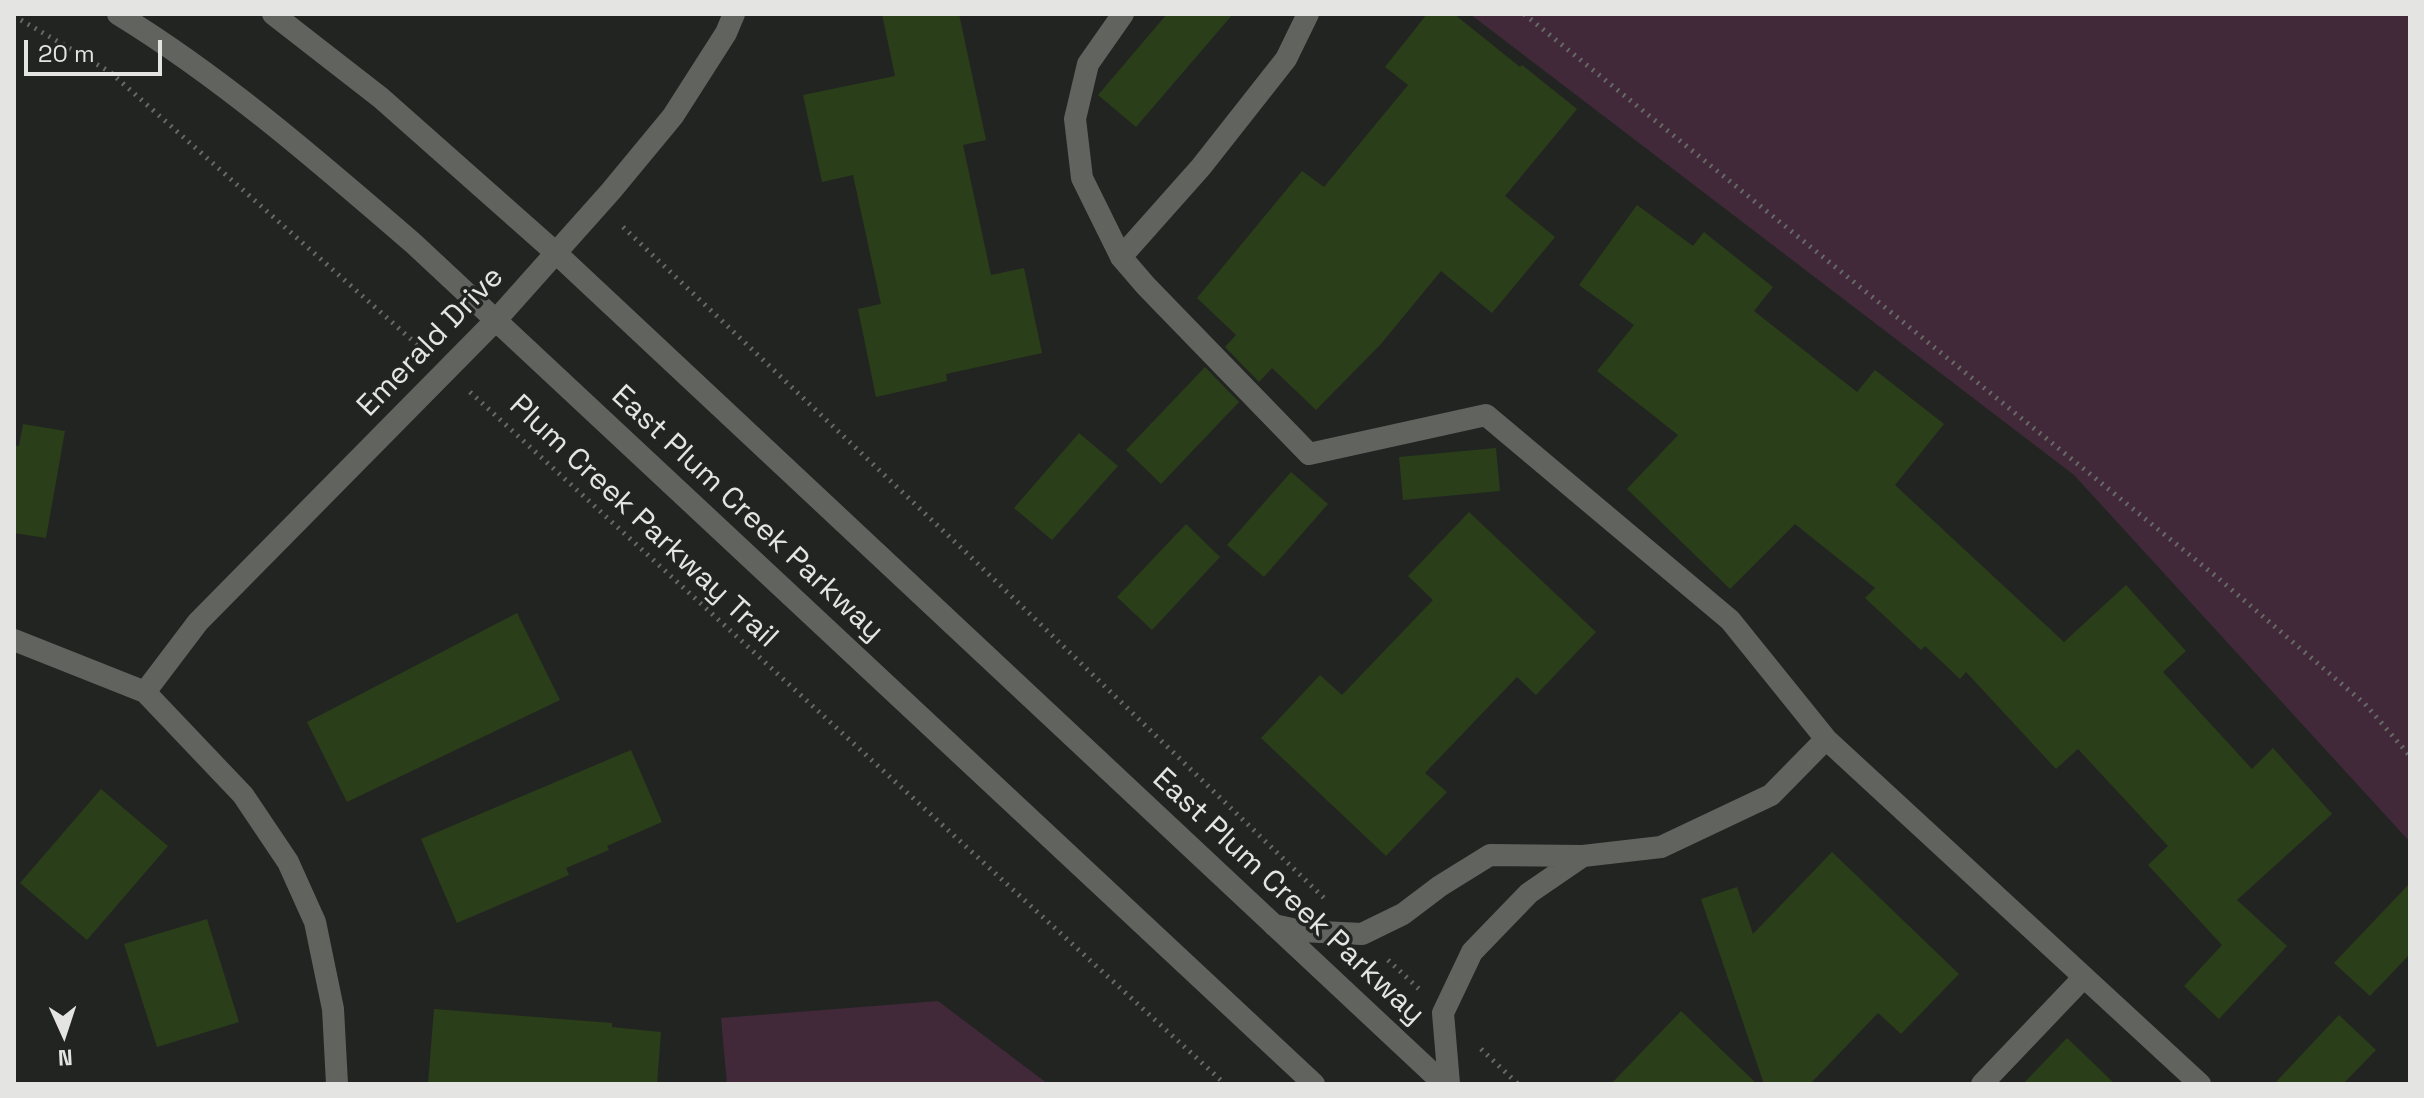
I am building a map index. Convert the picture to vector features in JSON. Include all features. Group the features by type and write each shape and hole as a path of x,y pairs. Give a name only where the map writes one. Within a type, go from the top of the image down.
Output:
{"main road":[{"name":"East Plum Creek Parkway","path":"118,14 168,46 325,167 496,320 1314,1084"},
{"name":"East Plum Creek Parkway","path":"273,14 381,98 556,253 1446,1084"},
{"name":"Emerald Drive","path":"145,692 198,622 496,320 599,205 673,116 726,33 734,14"},
{"path":"1123,14 1088,64 1075,119 1082,178 1121,257 1168,310 1309,454 1486,415 1730,620 1826,739 2200,1084"},
{"path":"1121,257 1201,167 1286,59 1308,14"},
{"path":"14,640 145,692 243,795 288,862 315,922 333,1009 337,1084"},
{"path":"1274,925 1301,931 1362,934 1403,914 1440,886 1490,855 1583,856 1661,847 1771,795 1826,739"},
{"path":"1446,1084 1443,1013 1472,952 1529,893 1583,856"},
{"path":"1982,1084 2084,977"}],"path":[{"path":"1524,14 2218,578 2365,704 2410,756"},
{"name":"Plum Creek Parkway Trail","path":"14,16 110,72 446,371 1225,1084"},
{"path":"599,205 999,584 1518,1084"}],"shaded area":[{"path":"1470,14 2410,14 2410,842 2074,475"},
{"path":"938,1001 1048,1084 727,1084 721,1018"}],"building":[{"path":"882,14 959,14 986,140 963,145 991,275 1024,268 1042,353 946,374 947,381 876,397 858,309 881,304 853,175 822,182 803,95 895,76"},
{"path":"1167,14 1233,14 1136,127 1098,95"},
{"path":"1427,14 1454,14 1577,109 1505,196 1555,237 1492,313 1441,271 1380,345 1316,410 1272,368 1259,382 1225,347 1236,335 1197,298 1302,171 1324,187 1408,85 1385,67"},
{"path":"1637,205 1693,246 1704,232 1773,287 1754,311 1857,392 1875,370 1944,424 1895,485 2064,642 2126,585 2186,651 2163,672 2252,769 2273,748 2332,814 2237,900 2287,946 2219,1019 2184,986 2222,945 2148,865 2168,846 2078,749 2056,769 1966,672 1960,679 1925,646 1921,650 1865,598 1875,588 1795,524 1730,589 1627,489 1678,435 1597,371 1634,325 1579,285"},
{"path":"1205,367 1239,402 1161,484 1126,450"},
{"path":"23,424 65,431 46,538 14,533 14,445 19,446"},
{"path":"1079,433 1118,466 1052,540 1014,508"},
{"path":"1496,448 1500,491 1403,500 1399,457"},
{"path":"1291,472 1328,504 1264,577 1227,545"},
{"path":"1469,512 1596,632 1536,695 1517,677 1425,773 1447,792 1386,856 1261,738 1320,675 1342,695 1433,600 1408,576"},
{"path":"1186,524 1220,557 1152,630 1117,597"},
{"path":"517,613 560,700 347,802 307,722"},
{"path":"631,750 662,822 566,868 569,875 457,923 421,839"},
{"path":"101,789 168,846 87,940 20,883"},
{"path":"1832,852 1959,974 1901,1034 1878,1013 1810,1084 1764,1084 1701,899 1737,887 1753,934"},
{"path":"2410,883 2410,954 2370,996 2334,963"},
{"path":"207,919 239,1022 157,1047 124,944"},
{"path":"434,1009 612,1023 612,1027 661,1032 657,1084 428,1084"},
{"path":"1681,1011 1757,1084 1611,1084"},
{"path":"2339,1015 2376,1050 2343,1084 2274,1084"},
{"path":"2067,1038 2115,1084 2023,1084"}]}
